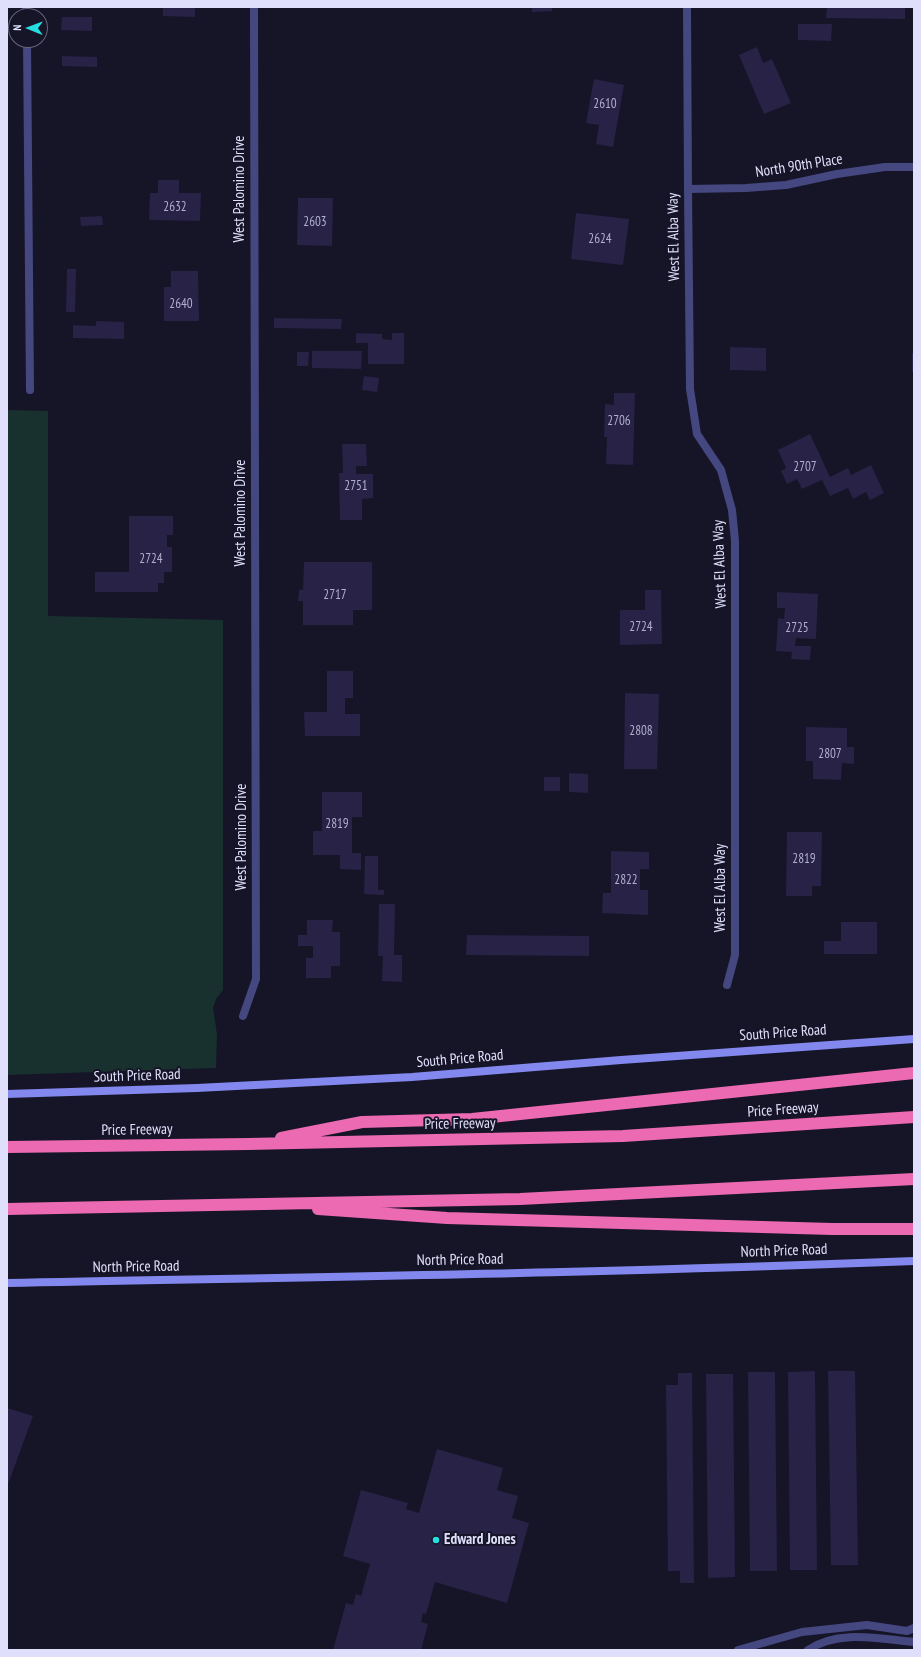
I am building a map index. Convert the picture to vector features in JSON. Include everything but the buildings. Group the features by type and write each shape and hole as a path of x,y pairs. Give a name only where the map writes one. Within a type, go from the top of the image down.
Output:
{"highway":[{"path":"248,1144 362,1122 472,1119 914,1073"},
{"name":"Price Freeway","path":"7,1147 248,1144 623,1136 914,1117"},
{"path":"7,1209 520,1199 914,1179"},
{"path":"237,1204 448,1218 832,1229 914,1229"}],"main road":[{"name":"South Price Road","path":"7,1094 204,1087 412,1077 914,1039"},
{"name":"North Price Road","path":"7,1283 487,1274 914,1261"}],"street":[{"name":"West Palomino Drive","path":"242,1016 256,979 254,7"},
{"name":"West El Alba Way","path":"688,7 690,389 697,434 721,470 732,510 736,541 735,955 727,985"},
{"path":"27,48 30,390"},
{"name":"North 90th Place","path":"688,189 746,188 786,185 837,174 885,167 914,167"},
{"path":"738,1650 802,1632 867,1624 907,1631 914,1628"},
{"path":"808,1650 818,1643 855,1636 914,1642"}],"green space":[{"path":"7,410 48,411 48,616 223,620 223,990 216,999 213,1008 217,1034 216,1068 7,1075"}],"place":[{"name":"Edward Jones","path":"436,1540"}]}
